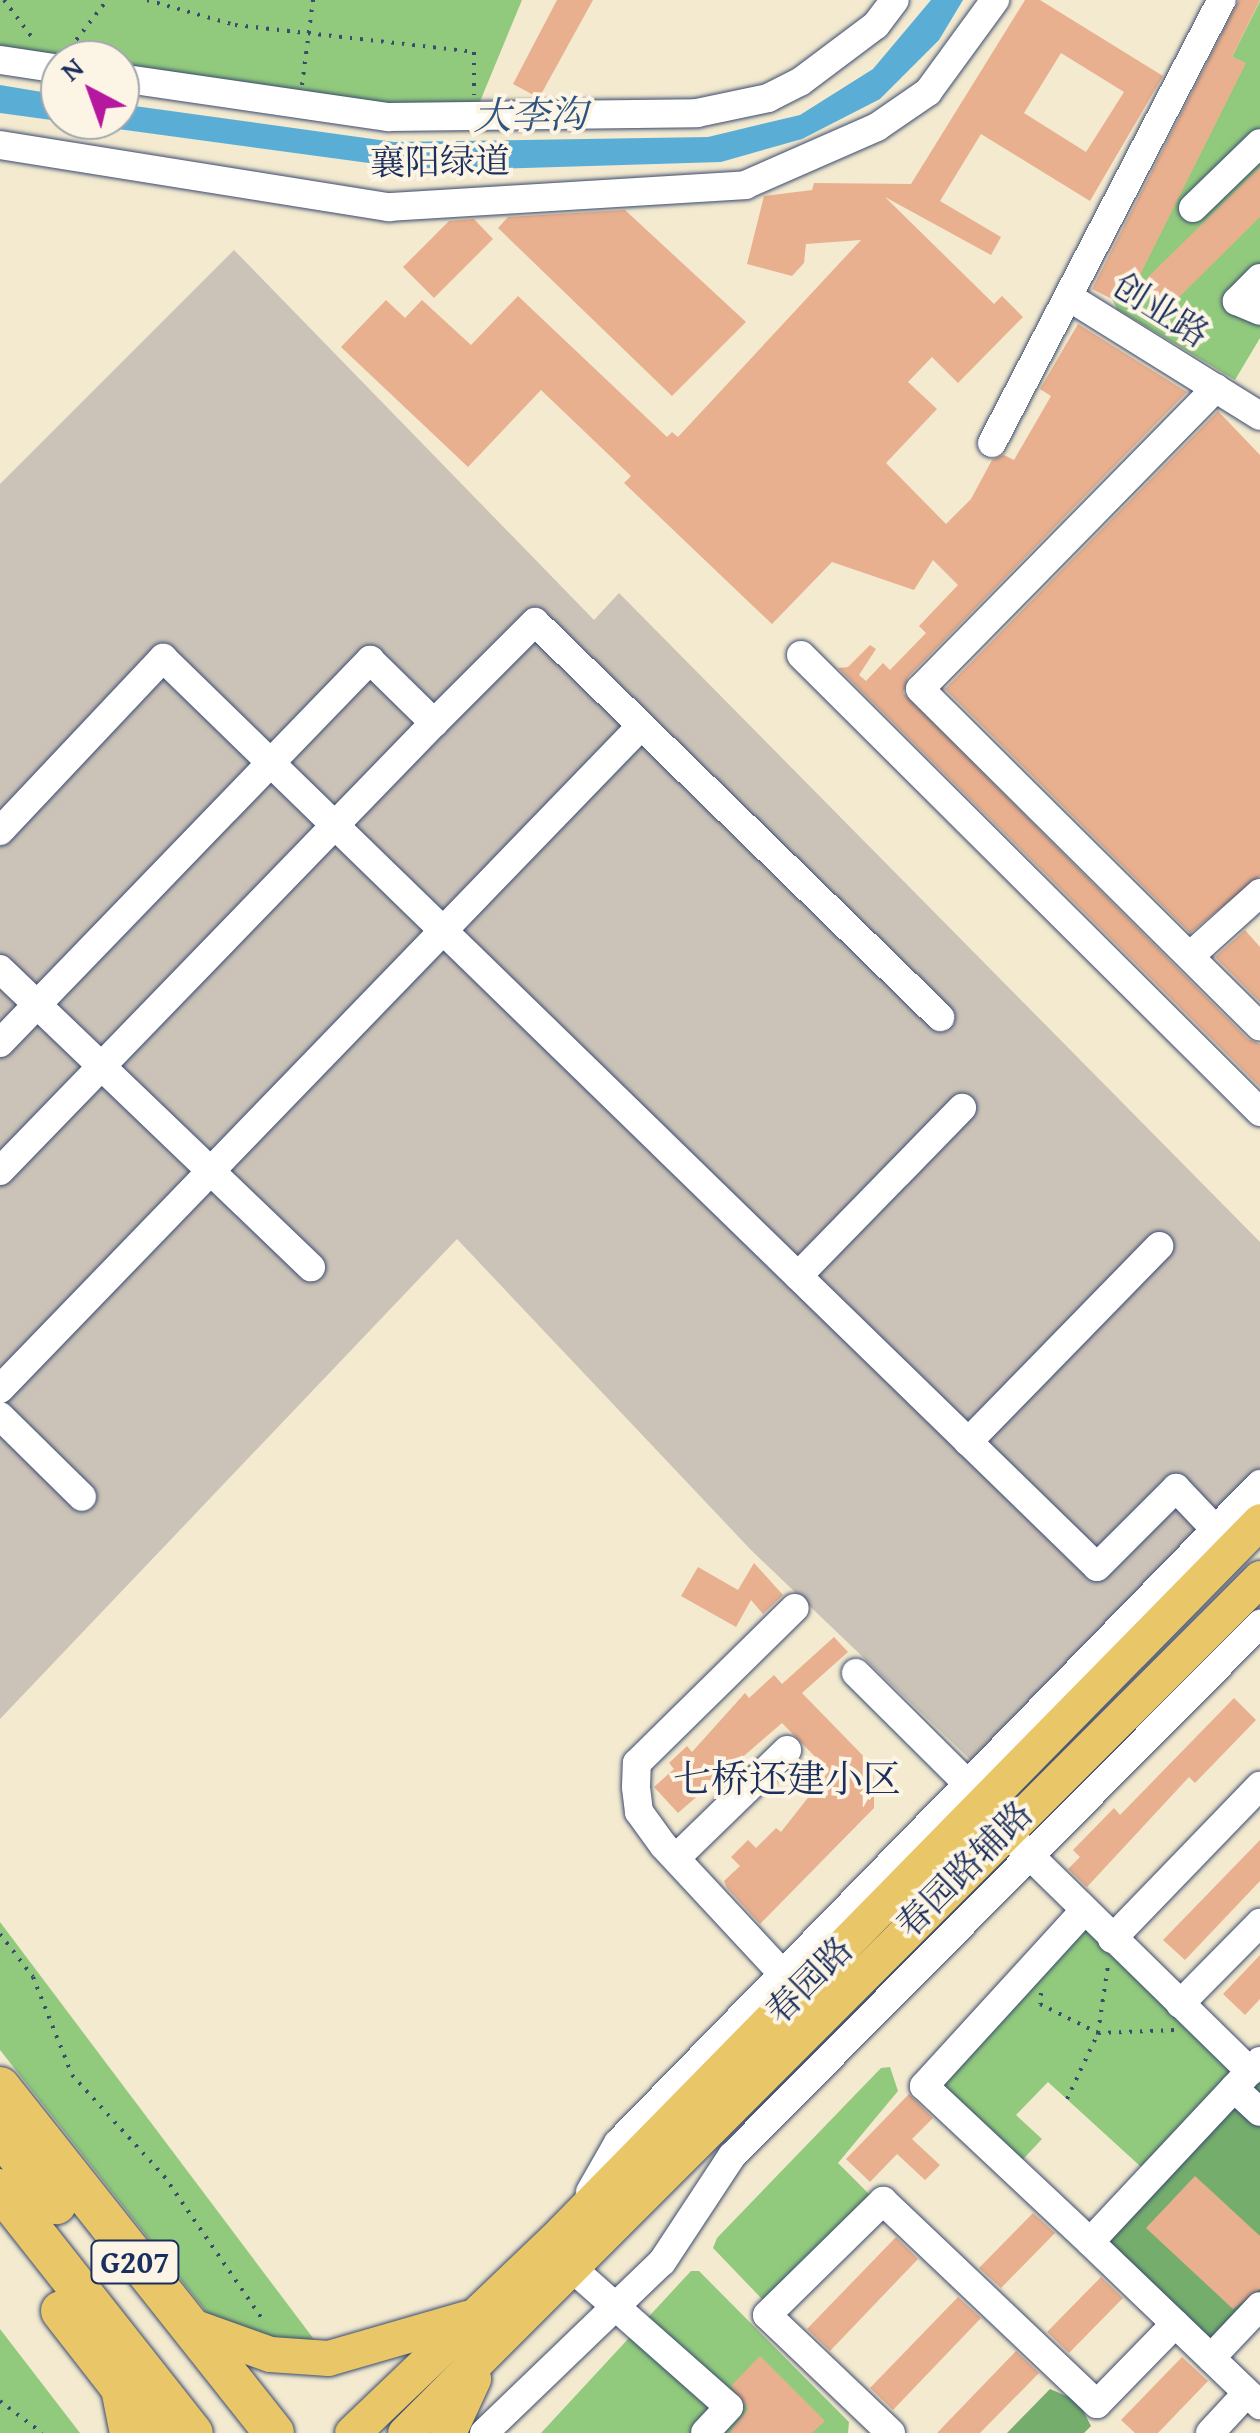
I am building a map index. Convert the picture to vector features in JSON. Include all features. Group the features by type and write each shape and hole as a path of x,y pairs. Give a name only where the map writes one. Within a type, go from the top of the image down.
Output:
{"highway":[{"name":"G207","path":"0,2088 274,2433"},
{"path":"0,2134 240,2433"},
{"path":"0,2189 192,2433"},
{"name":"G207","path":"0,2233 156,2433"}],"main road":[{"name":"春园路","path":"352,2433 574,2219 791,1982 1225,1539 1260,1521"},
{"name":"春园路","path":"406,2433 1018,1844 1260,1578"},
{"path":"184,2324 224,2344 287,2356 328,2358 473,2316"},
{"path":"448,2433 480,2363"},
{"path":"117,2383 127,2433"}],"street":[{"path":"140,81 388,116 698,113 768,98 876,25 894,0"},
{"name":"襄阳绿道","path":"0,145 389,207 746,186 877,128 928,92 995,0"},
{"path":"992,443 1072,298 1222,0"},
{"path":"0,60 40,64"},
{"path":"1192,208 1260,142"},
{"path":"1260,278 1236,301 1260,311"},
{"name":"创业路","path":"1072,298 1260,416"},
{"path":"1216,388 920,690 1260,1027"},
{"path":"0,1171 535,622 639,728 940,1017"},
{"path":"801,655 1260,1112"},
{"path":"0,831 163,658 1096,1567 1176,1488 1225,1539 1260,1484"},
{"path":"0,1043 370,660 434,724"},
{"path":"0,1389 440,928 639,728"},
{"path":"1190,956 1260,894"},
{"path":"0,969 311,1267"},
{"path":"798,1276 962,1108"},
{"path":"968,1442 1159,1246"},
{"path":"0,1416 82,1497"},
{"path":"791,1982 676,1858 639,1812 637,1763 795,1608"},
{"name":"春园路辅路","path":"484,2433 662,2262 732,2156 1018,1844 1260,1624"},
{"path":"856,1673 977,1792"},
{"path":"676,1858 787,1750"},
{"path":"1112,1939 1260,1786"},
{"path":"1018,1844 1248,2073 1260,2112"},
{"path":"1084,1912 924,2086 1254,2399 1210,2433"},
{"path":"1180,2004 1260,1922"},
{"path":"1090,2242 1248,2073"},
{"path":"891,2433 768,2315 883,2201 1097,2404 1176,2324"},
{"path":"574,2269 729,2407 705,2433"},
{"path":"1211,2358 1260,2306"}],"path":[{"path":"4,0 40,44"},
{"path":"77,40 107,0"},
{"path":"146,0 235,25 474,52 474,116"},
{"path":"300,104 313,0"},
{"path":"0,1934 33,1977 72,2075 164,2176 287,2356"},
{"path":"1067,2099 1098,2034 1112,1939"},
{"path":"1046,1954 1040,2004 1098,2034 1206,2029"},
{"path":"0,2400 42,2433"}],"shaded area":[{"path":"234,250 594,620 619,593 1260,1242 1260,1484 981,1770 751,1550 457,1239 0,1719 0,484"}],"green space":[{"path":"0,0 522,0 474,116 140,85 140,40 40,40 40,65 0,68"},
{"path":"1260,1 1260,338 1235,380 1117,309 1112,299 1245,63 1232,57"},
{"path":"1083,1912 1250,2071 1151,2176 1048,2082 1016,2115 1042,2139 1013,2170 924,2086"},
{"path":"0,1922 328,2358 208,2314 0,2050"},
{"path":"1260,2061 1260,2306 1211,2358 1090,2242"},
{"path":"890,2067 898,2091 838,2163 870,2195 772,2298 762,2299 713,2248 717,2238 881,2068"},
{"path":"691,2271 699,2271 849,2422 848,2433 541,2433"},
{"path":"0,2329 80,2433 0,2433"},
{"path":"1050,2389 1078,2401 1091,2426 1084,2433 1007,2433"}],"water":[{"path":"931,0 963,0 939,40 880,99 802,139 721,162 428,171 140,132 140,107 394,142 708,137 800,115 873,69"},
{"path":"0,85 40,92 40,118 0,113"}],"building":[{"path":"557,0 593,0 539,98 513,84"},
{"path":"1025,0 1040,0 1163,76 1090,201 981,134 940,201 1001,237 991,255 885,197 994,304 1002,296 1023,317 958,383 932,357 908,382 937,409 886,463 946,524 971,499 992,460 1004,455 1014,460 1051,396 1040,389 1078,324 1187,392 908,677 903,693 1248,1039 1260,1044 1260,1087 838,668 848,667 870,645 876,649 859,675 866,681 883,663 890,670 926,633 919,626 958,585 933,560 914,590 832,562 772,624 624,483 631,476 541,390 468,467 341,347 386,300 405,318 422,300 471,345 518,296 667,437 672,432 678,437 861,240 806,244 804,263 792,276 747,264 764,196 812,190 814,183 911,184","holes":["1061,53 1124,92 1086,152 1024,113"]},
{"path":"1239,0 1260,0 1232,57 1246,63 1137,281 1127,271 1112,299 1092,289"},
{"path":"1260,167 1260,217 1166,310 1140,285"},
{"path":"625,210 746,322 672,396 498,228 508,217"},
{"path":"474,219 493,239 434,298 403,267 449,221"},
{"path":"1218,411 1260,455 1260,876 1190,933 945,689"},
{"path":"1245,930 1260,947 1260,1002 1215,957"},
{"path":"754,1563 783,1595 763,1614 751,1600 736,1627 681,1596 698,1567 738,1590"},
{"path":"834,1637 848,1652 802,1693 874,1767 874,1808 760,1924 727,1888 724,1881 740,1866 731,1857 748,1840 756,1848 776,1828 781,1832 829,1771 782,1723 678,1813 654,1787 674,1769 669,1763 687,1746 692,1752 745,1693 749,1698 774,1675 782,1684"},
{"path":"1234,1698 1256,1720 1195,1783 1189,1777 1087,1887 1068,1869 1080,1857 1073,1850 1114,1808 1120,1815"},
{"path":"1260,1840 1260,1881 1185,1960 1163,1940"},
{"path":"1260,1955 1260,1999 1245,2015 1223,1994"},
{"path":"909,2094 933,2118 912,2139 940,2165 925,2180 897,2154 870,2182 846,2159"},
{"path":"1195,2176 1260,2236 1260,2289 1233,2309 1146,2228"},
{"path":"1033,2213 1055,2233 1001,2288 979,2268"},
{"path":"896,2237 918,2259 830,2351 807,2329"},
{"path":"1101,2277 1123,2298 1069,2353 1047,2332"},
{"path":"958,2297 981,2318 893,2410 870,2388"},
{"path":"1016,2351 1039,2373 980,2433 937,2433"},
{"path":"760,2356 825,2421 812,2433 729,2433 748,2409 731,2386"},
{"path":"1182,2357 1208,2381 1158,2433 1135,2433 1121,2420"}],"district":[{"name":"七桥还建小区","path":"787,1779"}],"water label":[{"name":"大李沟","path":"530,115"}]}
